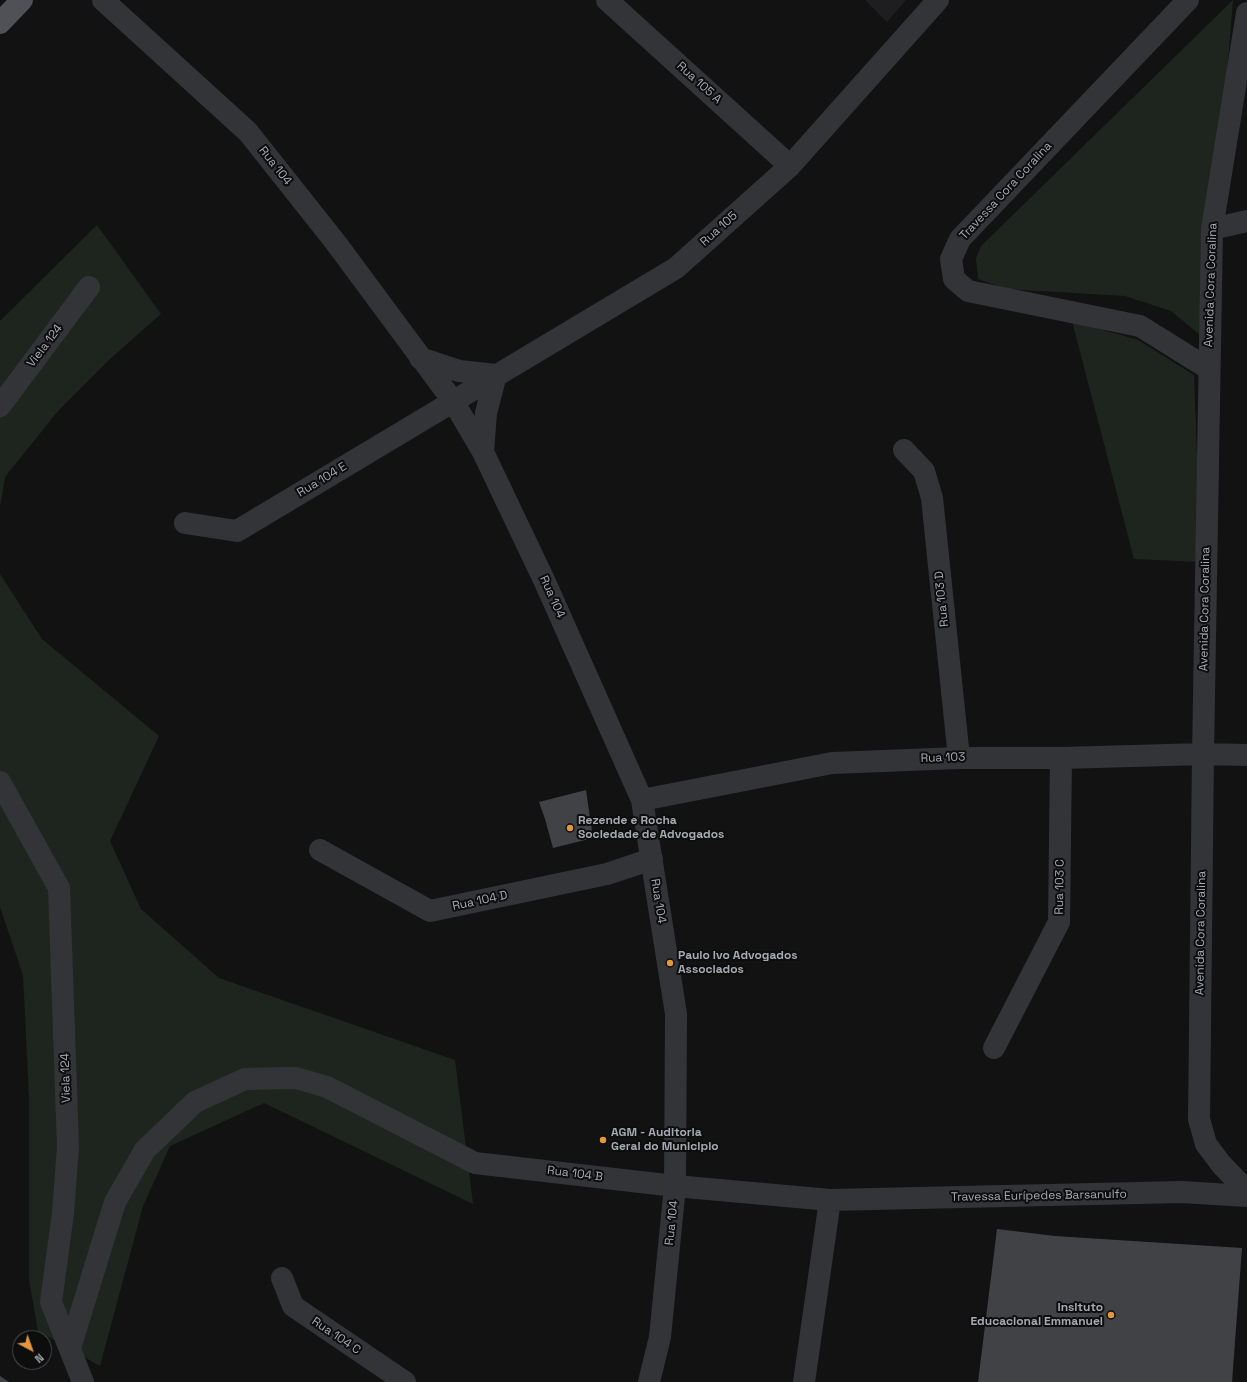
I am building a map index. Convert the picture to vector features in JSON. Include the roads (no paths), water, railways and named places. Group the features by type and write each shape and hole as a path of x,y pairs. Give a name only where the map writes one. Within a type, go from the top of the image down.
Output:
{"main road":[{"path":"0,23 22,0"}],"street":[{"name":"Rua 104","path":"103,0 248,132 336,243 452,401 483,452 544,580 642,800 676,1014 675,1186 660,1336 649,1382"},
{"name":"Rua 105 A","path":"608,0 790,166"},
{"name":"Rua 105","path":"452,401 676,268 790,166 938,0"},
{"name":"Travessa Cora Coralina","path":"1188,0 960,239 951,259 954,279 968,291 1140,326 1209,369"},
{"name":"Avenida Cora Coralina","path":"1247,13 1212,229 1203,754 1199,1119 1206,1144 1221,1164 1247,1191"},
{"path":"1212,229 1247,221"},
{"name":"Viela 124","path":"0,406 90,287"},
{"path":"420,358 459,371 496,375"},
{"name":"Rua 104","path":"483,452 486,413 496,375"},
{"name":"Rua 104 E","path":"185,523 237,531 452,401"},
{"name":"Rua 103 D","path":"904,450 924,471 932,498 959,758"},
{"name":"Rua 103","path":"642,800 832,763 959,758 1061,758 1203,754 1247,755"},
{"name":"Rua 103 C","path":"994,1048 1059,922 1061,758"},
{"name":"Viela 124","path":"0,782 59,888 68,1147 63,1213 51,1302 83,1382"},
{"name":"Rua 104 D","path":"320,850 430,911 607,874 652,859"},
{"name":"Rua 104 B","path":"70,1348 114,1202 145,1150 195,1102 245,1079 296,1078 327,1087 475,1163 675,1186"},
{"name":"Travessa Eurípedes Barsanulfo","path":"675,1186 830,1200 1182,1192 1247,1196"},
{"path":"804,1382 830,1200"},
{"name":"Rua 104 C","path":"282,1278 293,1306 405,1382"}],"place":[{"name":"Rezende e Rocha Sociedade de Advogados","path":"570,828"},
{"name":"Paulo Ivo Advogados Associados","path":"670,963"},
{"name":"AGM - Auditoria Geral do Municipio","path":"603,1140"},
{"name":"Insituto Educacional Emmanuel","path":"1111,1315"}]}
